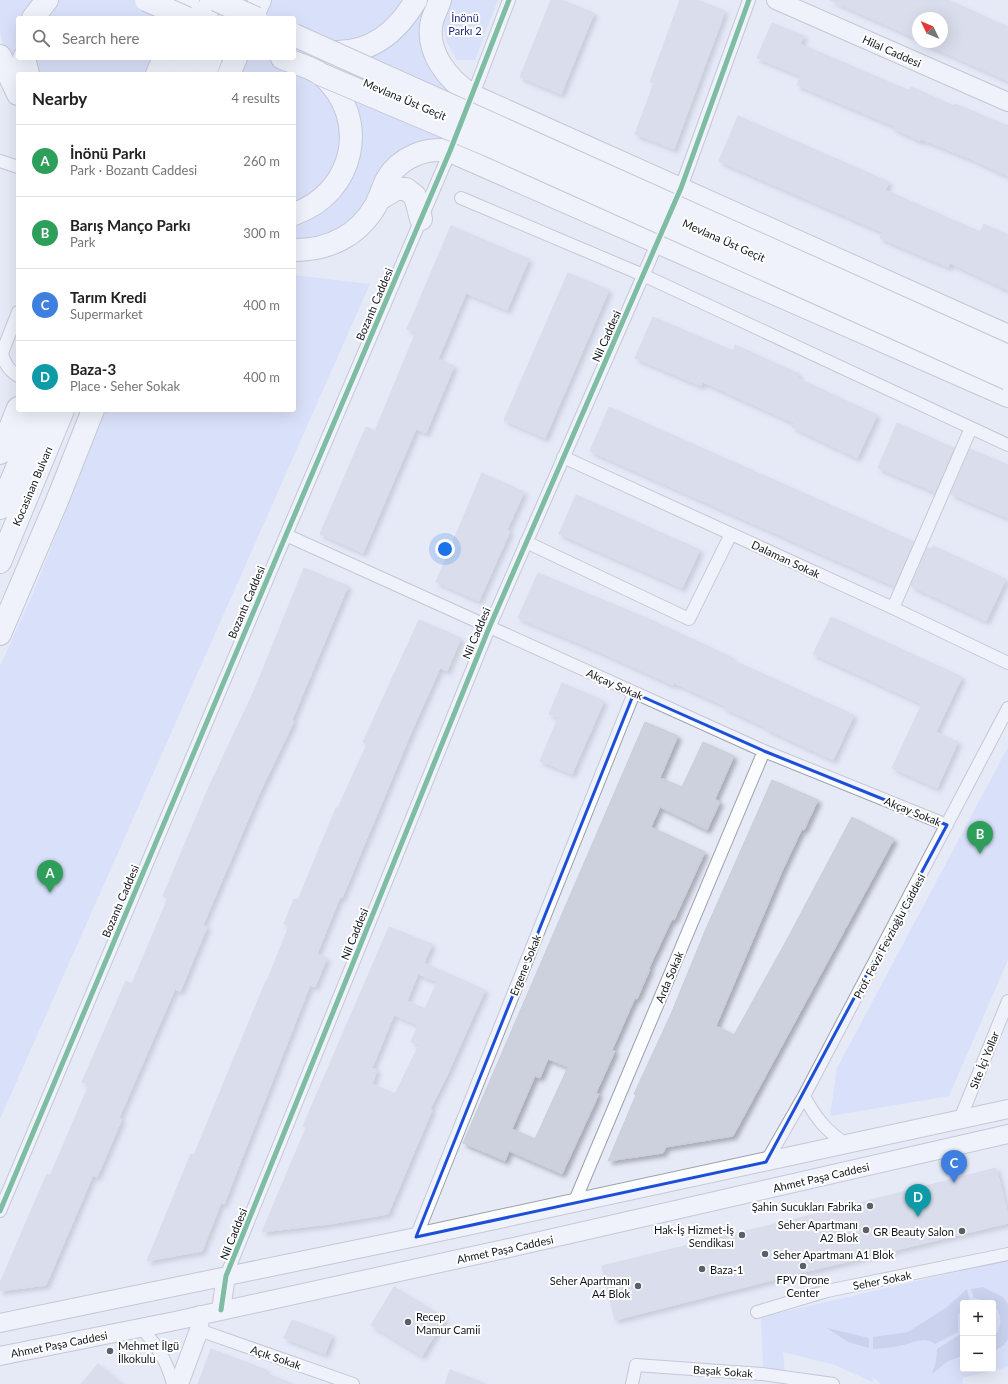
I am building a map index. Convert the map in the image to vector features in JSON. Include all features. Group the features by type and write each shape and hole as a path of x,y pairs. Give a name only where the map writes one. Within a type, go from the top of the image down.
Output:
{"highway":[{"path":"35,16 47,0"},
{"path":"146,0 182,16"},
{"path":"181,16 188,0"},
{"path":"205,16 212,0"},
{"path":"216,0 252,16"},
{"path":"229,16 236,0"},
{"path":"253,16 260,0"},
{"path":"332,52 342,53 363,49 384,39 401,23 416,0"},
{"path":"440,0 432,21 434,49 437,59 449,78 472,96 681,188 1008,336"},
{"name":"Mevlana Üst Geçit","path":"296,36 1008,356"},
{"path":"0,56 16,90"},
{"path":"24,60 28,72"},
{"path":"158,72 163,60"},
{"path":"182,72 187,60"},
{"path":"206,72 210,60"},
{"path":"231,72 235,60"},
{"name":"Mevlana Üst Geçit","path":"287,60 488,145 1008,379"},
{"path":"296,213 310,207 332,189 343,173 350,154 351,136 347,115 337,94 320,74"},
{"path":"512,178 499,167 493,156 492,144 496,133 504,126 519,122 537,125"},
{"path":"296,250 321,248 340,240 360,226 378,200 387,180 405,161 426,151 442,150 512,178 1008,396"},
{"path":"378,200 396,189 406,189 415,196 421,220"},
{"path":"723,271 702,248 700,235 712,219 725,214 745,217"},
{"path":"0,453 16,412"},
{"name":"Kocasinan Bulvarı","path":"0,508 40,412"},
{"name":"Kocasinan Bulvarı","path":"0,562 62,412"},
{"path":"0,634 57,501 92,412"}],"street":[{"name":"Bozantı Caddesi","path":"0,1211 450,152 509,0"},
{"name":"Nil Caddesi","path":"226,1276 489,628 681,188 749,0"},
{"name":"Hilal Caddesi","path":"776,0 1008,102"},
{"path":"0,161 16,166"},
{"path":"461,198 643,275 1008,445"},
{"path":"16,315 5,331 2,353 8,366 16,374"},
{"path":"893,608 971,428"},
{"name":"Dalaman Sokak","path":"563,457 893,608 1008,663"},
{"path":"526,542 690,619 731,534"},
{"name":"Akçay Sokak","path":"286,535 764,751 947,825"},
{"name":"Ergene Sokak","path":"416,1237 634,692"},
{"name":"Prof. Fevzi Fevzioğlu Caddesi","path":"766,1162 804,1096 1008,708"},
{"name":"Arda Sokak","path":"574,1203 764,751"},
{"name":"Site İçi Yollar","path":"960,1120 1008,1001"},
{"path":"804,1096 814,1116 828,1132 846,1144"},
{"path":"0,1323 416,1237 1008,1109"},
{"name":"Ahmet Paşa Caddesi","path":"0,1356 141,1328 199,1322 221,1310 665,1213 1008,1134"},
{"name":"Seher Sokak","path":"757,1312 827,1291 1008,1254"},
{"path":"221,1310 226,1276"},
{"path":"179,1384 199,1322"},
{"name":"Açık Sokak","path":"199,1322 352,1384"},
{"path":"141,1328 155,1343 168,1366 173,1384"},
{"name":"Başak Sokak","path":"632,1384 636,1365 762,1374 833,1384"}],"highlighted area":[{"path":"634,693 764,751 947,825 766,1162 416,1237"}],"green space":[{"path":"0,0 178,0 172,16 16,16 16,60 154,60 149,72 16,72 7,62 0,32"},
{"path":"271,0 432,0 426,22 464,101 446,143 417,147 344,230 296,242 296,72 239,72 244,60 296,60 296,16 264,16"},
{"name":"İnönü Parkı 2","path":"451,0 498,0 475,60 457,60 447,43 442,21"},
{"path":"296,275 370,284 0,1119 0,666 31,598 105,412 296,412"},
{"path":"1008,747 1008,960 949,1096 830,1116 837,1068"},
{"path":"1008,1260 1008,1367 996,1370 996,1300 960,1300 960,1372 987,1372 962,1378 963,1384 881,1384 873,1377 872,1382 835,1365 783,1352 785,1374 763,1369 761,1317"}],"shaded area":[{"path":"983,1287 1003,1297 1008,1304 1008,1339 1004,1345 996,1350 996,1334 999,1329 1000,1314 996,1307 996,1300 982,1300 974,1298 971,1289"},
{"path":"967,1289 970,1300 960,1300 958,1332 935,1344 930,1341 922,1340 896,1347 873,1349 873,1337 908,1332 947,1307"},
{"path":"827,1328 869,1338 869,1348 848,1342"},
{"path":"960,1336 960,1357 948,1361 932,1374 936,1361 937,1349"}],"building":[{"path":"551,0 561,0 594,13 561,94 520,77"},
{"path":"680,0 697,0 725,11 674,149 635,134 654,83 650,82"},
{"path":"830,0 948,0 1008,27 1008,81 934,48 948,48 948,12 912,12 912,36"},
{"path":"772,23 804,36 800,44 910,91 911,87 954,106 955,104 1008,126 1008,176 921,139 920,141 893,128 894,126 797,85 801,76 757,58"},
{"path":"738,116 889,182 885,190 980,232 984,224 1008,235 1008,290 950,263 948,267 880,238 882,232 719,161"},
{"path":"451,226 529,259 507,310 466,293 438,359 454,366 426,433 416,429 363,553 320,534 366,427 375,431 416,332 407,329"},
{"path":"568,273 609,290 545,438 504,420"},
{"path":"653,317 733,351 735,345 799,374 797,378 877,415 857,458 792,427 794,423 703,382 701,386 635,358"},
{"path":"609,407 914,542 894,586 590,451"},
{"path":"897,423 954,448 935,492 878,468"},
{"path":"970,449 1008,465 1008,518 951,494"},
{"path":"482,473 524,492 507,530 510,531 479,601 436,582"},
{"path":"576,495 700,550 682,588 559,534"},
{"path":"933,546 1006,579 986,621 911,586 927,548 932,549"},
{"path":"304,568 348,586 292,720 294,721 259,794 203,925 207,927 180,992 175,989 119,1118 122,1119 97,1177 93,1175 46,1285 0,1291 0,1283 30,1213 47,1174 50,1176 89,1085 82,1082 126,981 132,984 168,898 163,896 209,787 255,689"},
{"path":"538,573 651,620 733,658 732,660 854,715 833,760 724,708 725,706 674,683 673,685 591,648 518,618"},
{"path":"831,617 962,677 936,732 958,742 937,788 892,768 922,704 813,654"},
{"path":"419,620 461,638 447,671 440,668 413,728 342,898 340,897 317,954 327,958 315,987 310,985 224,1204 221,1203 202,1251 147,1261 191,1154 194,1155 267,981 289,926 284,924 294,899 298,900 336,808 338,808 367,744 363,742"},
{"path":"562,683 604,701 572,774 540,761 558,718 549,714"},
{"path":"645,722 678,736 660,778 682,787 703,742 734,756 715,799 720,802 707,830 660,807 651,827 705,852 674,920 672,919 649,968 650,969 637,999 635,998 612,1050 615,1051 596,1093 599,1094 562,1174 509,1151 505,1161 463,1143","holes":["548,1059 568,1067 535,1139 512,1129 535,1076 540,1078"]},
{"path":"772,780 818,800 783,869 716,1026 734,1035 852,817 894,839 733,1136 666,1147 663,1153 608,1161 636,1095 634,1094 671,1014 705,931"},
{"path":"389,927 432,944 424,963 485,990 448,1073 430,1109 432,1110 388,1214 329,1224 262,1232 306,1128 303,1126","holes":["418,974 437,982 425,1009 407,1001","394,1015 418,1025 411,1042 419,1045 395,1094 372,1084 377,1070 372,1068"]},
{"path":"996,1168 1008,1215 1008,1223 800,1273 615,1320 602,1266"},
{"name":"Recep Mamur Camii","path":"394,1287 445,1318 422,1356 371,1325"},
{"path":"292,1320 332,1335 325,1354 284,1338"},
{"path":"211,1349 266,1370 265,1373 293,1384 198,1384"},
{"path":"98,1364 122,1384 81,1384"},
{"path":"450,1370 484,1383 484,1384 445,1384"}],"cycle path":[{"path":"0,1211 450,151 509,0"},
{"path":"221,1310 226,1276 489,628 681,188 749,0"}],"place":[{"name":"Barış Manço Parkı","path":"980,854"},
{"name":"İnönü Parkı","path":"50,893"},
{"name":"Tarım Kredi","path":"954,1183"},
{"name":"Şahin Sucukları Fabrika","path":"870,1206"},
{"name":"Baza-3","path":"918,1217"},
{"name":"Seher Apartmanı A2 Blok","path":"866,1230"},
{"name":"GR Beauty Salon","path":"962,1231"},
{"name":"Hak-İş Hizmet-İş Sendikası","path":"742,1235"},
{"name":"Seher Apartmanı A1 Blok","path":"765,1254"},
{"name":"FPV Drone Center","path":"803,1266"},
{"name":"Baza-1","path":"702,1269"},
{"name":"Seher Apartmanı A4 Blok","path":"638,1286"},
{"name":"Recep Mamur Camii","path":"408,1322"},
{"name":"Mehmet İlgü İlkokulu","path":"110,1351"}]}
